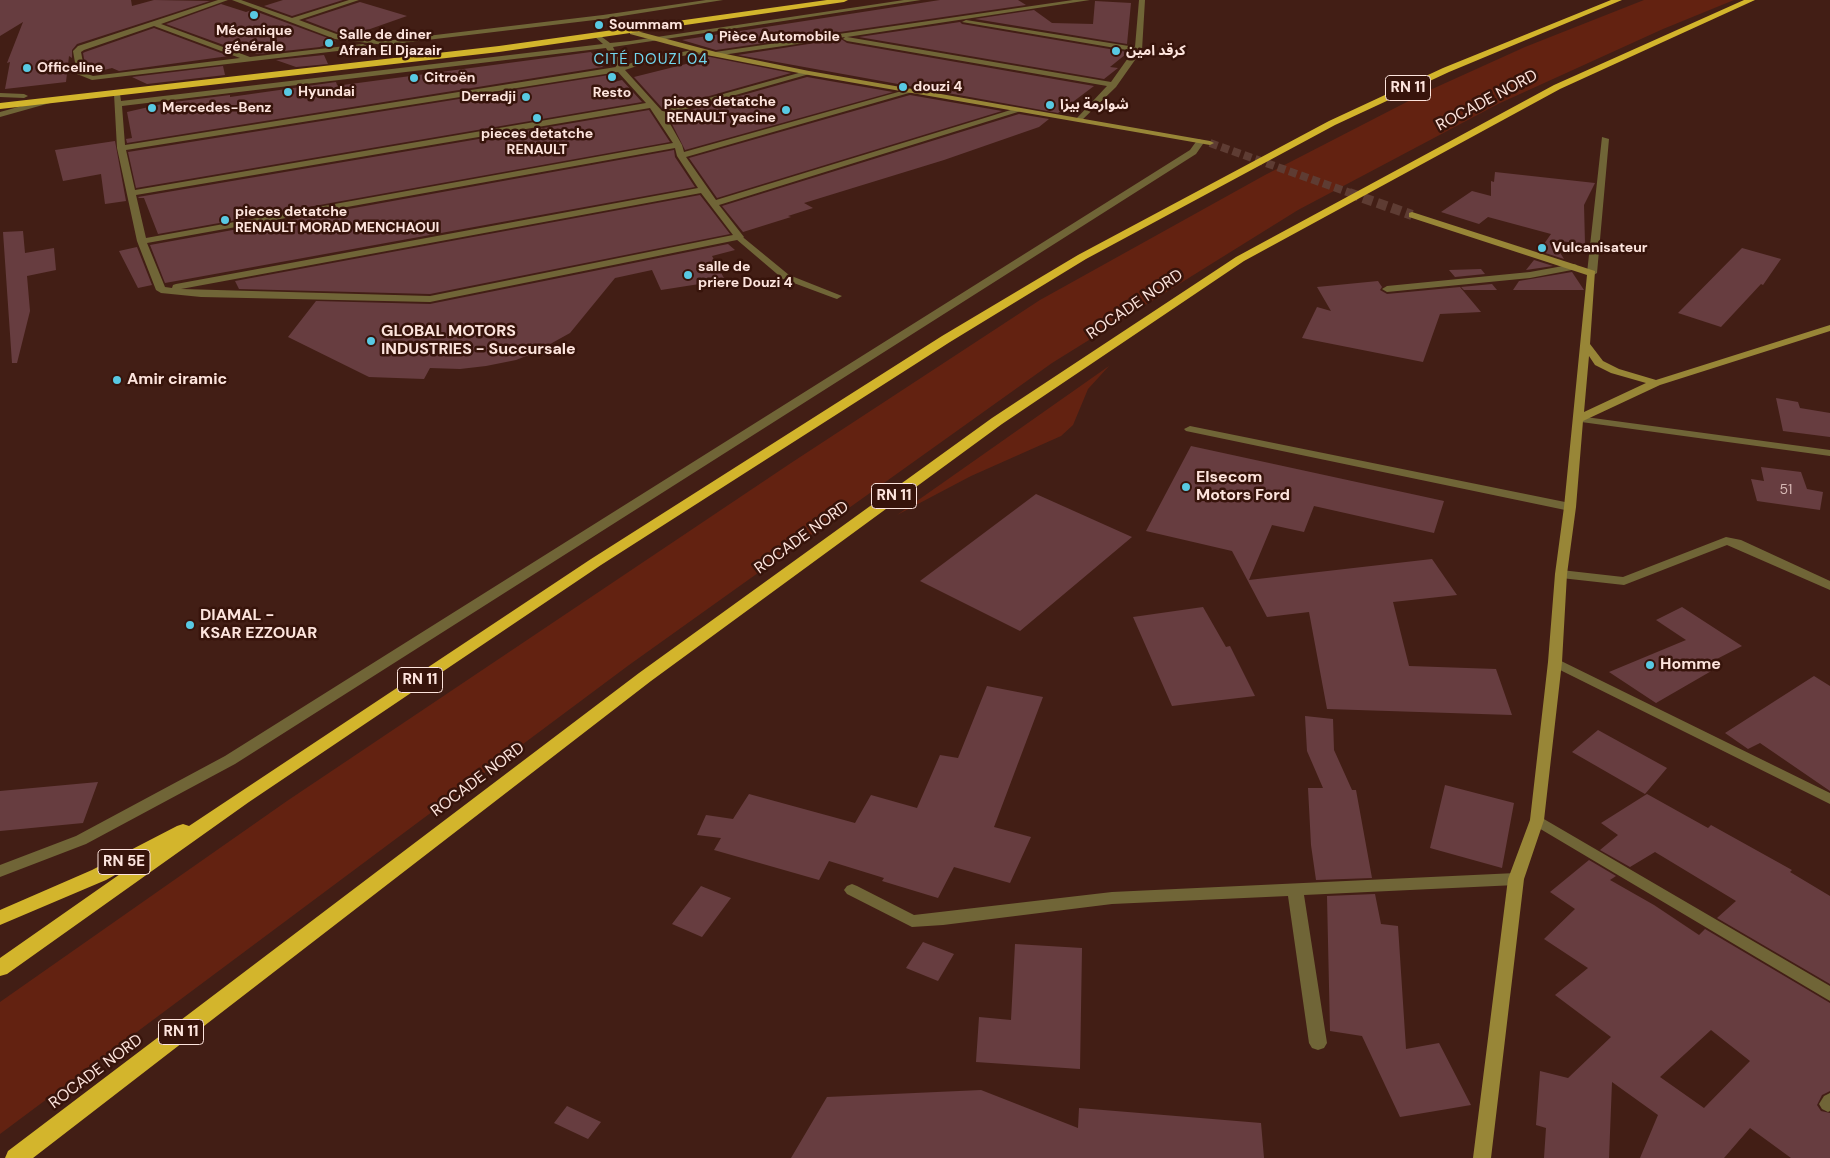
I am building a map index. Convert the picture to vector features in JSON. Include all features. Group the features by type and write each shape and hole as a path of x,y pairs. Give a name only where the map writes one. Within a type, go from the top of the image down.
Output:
{"highway":[{"path":"0,97 24,96 586,31 807,0"},
{"path":"0,106 633,32 844,0"},
{"name":"RN 11","path":"0,968 243,798 604,557 937,345 1082,258 1204,190 1332,123 1446,70 1618,0"},
{"name":"ROCADE NORD","path":"16,1158 645,677 1013,410 1240,259 1557,86 1751,0"},
{"name":"RN 5E","path":"0,918 100,875 243,798"}],"street":[{"path":"225,0 153,22 81,48 77,51 81,74 86,77 156,71 603,18 720,0"},
{"path":"235,0 338,37 385,43"},
{"path":"293,20 356,0"},
{"path":"119,104 659,40 918,0"},
{"path":"121,148 620,69 644,61 693,52 715,54 1087,0"},
{"path":"1080,120 1113,85 1138,50 1142,0"},
{"path":"952,19 1138,50"},
{"path":"153,22 250,60"},
{"path":"0,871 81,840 230,760 1206,142 809,73 715,54 633,32"},
{"path":"598,36 609,46 620,69 660,114 678,145 681,156 703,190 740,237 786,277 837,296"},
{"path":"835,37 1113,85"},
{"path":"152,81 156,71"},
{"path":"660,114 809,73"},
{"path":"681,156 912,91"},
{"path":"116,93 119,104 121,148 142,241 162,290"},
{"path":"0,115 47,101"},
{"path":"131,193 651,105"},
{"path":"713,204 1017,110"},
{"path":"1482,1158 1516,879 1537,820 1555,662 1561,574 1587,346 1605,139"},
{"path":"142,241 678,145"},
{"path":"162,290 703,190"},
{"path":"1412,215 1592,273"},
{"path":"162,290 201,294 430,298 740,237"},
{"path":"1387,289 1530,275 1574,267"},
{"path":"1578,419 1656,382 1830,328"},
{"path":"1587,346 1599,363 1615,371 1656,382"},
{"path":"1578,419 1830,453"},
{"path":"1190,429 1570,507"},
{"path":"1561,574 1624,581 1726,542 1737,542 1830,586"},
{"path":"1555,662 1830,800"},
{"path":"1537,820 1830,994"},
{"path":"852,890 912,920 943,919 1112,898 1516,879"},
{"path":"1295,888 1318,1043"}],"shaded area":[{"path":"1644,0 1734,0 1663,29 1498,104 1298,210 1052,363 629,665 0,1134 0,1002 287,801 791,463 1040,300 1265,175 1430,90 1525,47"},
{"path":"1109,366 1088,389 1073,425 1061,436 971,476 897,515"}],"building":[{"path":"0,0 131,0 132,6 154,0 210,1 77,44 72,50 72,58 69,56 66,82 5,89 10,62 7,63 23,22 0,36"},
{"path":"283,0 343,0 292,16 264,6"},
{"path":"940,0 1018,0 1026,5 716,50 682,40"},
{"path":"1095,1 1131,3 1127,44 975,19 1034,10 1052,23 1093,24"},
{"path":"360,2 407,16 353,35 339,33 305,20"},
{"path":"221,4 246,12 252,10 336,41 320,47 258,54 248,51 243,52 166,24"},
{"path":"960,22 962,24 1127,52 1110,67 1118,68 1104,79 859,37"},
{"path":"154,28 229,56 119,71 112,68 100,71 85,64 83,53"},
{"path":"841,39 847,43 1094,86 1058,113 738,55"},
{"path":"591,52 603,67 127,143 126,139 132,138 127,112 166,103 230,95 230,97 336,82 337,85 343,85"},
{"path":"324,55 328,64 296,67 276,60"},
{"path":"698,56 791,73 663,109 634,77 702,60"},
{"path":"223,66 225,75 147,84 132,77"},
{"path":"609,75 614,82 622,80 642,102 136,188 128,152"},
{"path":"807,77 893,92 685,150 668,116"},
{"path":"910,95 1002,111 717,198 689,158"},
{"path":"649,110 670,142 158,234 144,198 138,197"},
{"path":"1019,114 1049,119 1039,127 944,160 804,203 813,208 743,232 722,206"},
{"path":"115,141 126,201 105,204 101,174 63,181 55,150"},
{"path":"674,150 675,157 695,187 165,283 150,245"},
{"path":"1495,172 1595,183 1584,205 1585,244 1552,240 1564,259 1539,251 1551,234 1488,217 1479,224 1441,212 1472,191 1491,196 1491,181 1494,182"},
{"path":"700,195 730,234 430,294 239,289 235,281"},
{"path":"23,231 25,253 54,248 56,270 27,276 30,311 17,363 12,363 3,232"},
{"path":"728,244 735,250 712,256 725,280 661,290 652,270 615,278 570,333 534,353 516,360 460,369 430,368 424,379 369,377 288,337 316,301 430,304"},
{"path":"137,247 152,285 138,288 119,251"},
{"path":"1742,248 1781,259 1763,285 1761,284 1721,327 1678,313"},
{"path":"1534,260 1553,266 1526,270"},
{"path":"1481,269 1485,274 1455,277 1449,270"},
{"path":"1572,272 1584,290 1513,290 1519,281"},
{"path":"1378,281 1382,287 1380,290 1387,294 1460,287 1481,312 1440,314 1423,362 1302,338 1317,307 1331,311 1317,287"},
{"path":"1492,284 1497,290 1464,290 1461,287"},
{"path":"1776,398 1798,402 1800,408 1830,413 1830,437 1783,431"},
{"path":"1191,446 1444,501 1434,533 1314,506 1304,532 1272,525 1249,580 1432,559 1457,595 1393,602 1409,666 1496,669 1512,715 1327,709 1309,612 1267,617 1232,551 1146,531"},
{"path":"1761,467 1801,472 1807,489 1823,492 1820,510 1757,501 1751,479 1764,481"},
{"path":"1036,494 1132,537 1020,631 920,581"},
{"path":"1203,607 1226,647 1230,646 1255,696 1172,706 1133,617"},
{"path":"1682,607 1742,646 1711,662 1720,666 1656,703 1609,672 1686,640 1656,620"},
{"path":"1814,676 1830,686 1830,791 1760,743 1748,749 1725,733"},
{"path":"987,686 1043,697 994,827 1031,837 1010,883 954,867 938,898 882,881 884,878 829,861 819,880 714,850 721,838 697,835 706,815 733,819 749,794 855,823 871,795 917,808 940,755 958,758"},
{"path":"1305,716 1333,719 1334,750 1352,790 1356,790 1372,878 1316,880 1311,845 1308,788 1323,788 1307,751"},
{"path":"1598,730 1667,768 1645,794 1572,752"},
{"path":"98,782 83,823 0,831 0,791"},
{"path":"1445,785 1514,803 1502,868 1430,848"},
{"path":"1647,794 1708,828 1711,825 1792,870 1790,872 1830,896 1830,984 1717,918 1736,901 1655,852 1630,867 1600,850 1618,835 1601,823"},
{"path":"1589,860 1616,876 1610,880 1654,905 1699,935 1705,929 1830,1003 1830,1091 1822,1095 1817,1105 1821,1111 1830,1113 1830,1158 1791,1158 1750,1128 1724,1158 1640,1158 1658,1115 1612,1082 1609,1158 1544,1158 1546,1128 1536,1125 1540,1071 1568,1078 1611,1037 1555,995 1588,968 1544,939 1575,909 1550,892","holes":["1711,1030 1750,1061 1704,1108 1660,1077"]},
{"path":"701,886 731,898 702,937 672,924"},
{"path":"1375,894 1381,924 1398,926 1406,1049 1439,1043 1471,1105 1400,1117 1362,1036 1330,1031 1327,896"},
{"path":"923,942 954,954 938,981 906,968"},
{"path":"1015,944 1082,948 1080,1069 976,1062 979,1017 1011,1020"},
{"path":"981,1090 1078,1128 1079,1108 1261,1123 1264,1158 791,1158 827,1097"},
{"path":"567,1106 601,1122 588,1139 554,1123"}],"tunnel":[{"path":"1210,143 1353,194"},
{"path":"1349,193 1412,215"}],"place":[{"name":"Mécanique générale","path":"254,15"},
{"name":"Soummam","path":"599,25"},
{"name":"Pièce Automobile","path":"709,37"},
{"name":"Salle de diner Afrah El Djazair","path":"329,43"},
{"name":"كرقد امين","path":"1116,51"},
{"name":"Officeline","path":"27,68"},
{"name":"Resto","path":"612,77"},
{"name":"Citroën","path":"414,78"},
{"name":"douzi 4","path":"903,87"},
{"name":"Hyundai","path":"288,92"},
{"name":"Derradji","path":"526,97"},
{"name":"شوارمة بيزا","path":"1050,105"},
{"name":"Mercedes-Benz","path":"152,108"},
{"name":"pieces detatche RENAULT yacine","path":"786,110"},
{"name":"pieces detatche RENAULT","path":"537,118"},
{"name":"pieces detatche RENAULT MORAD MENCHAOUI","path":"225,220"},
{"name":"Vulcanisateur","path":"1542,248"},
{"name":"salle de priere Douzi 4","path":"688,275"},
{"name":"GLOBAL MOTORS INDUSTRIES - Succursale","path":"371,341"},
{"name":"Amir ciramic","path":"117,380"},
{"name":"Elsecom Motors Ford","path":"1186,487"},
{"name":"DIAMAL - KSAR EZZOUAR","path":"190,625"},
{"name":"Homme","path":"1650,665"}],"district":[{"name":"CITÉ DOUZI 04","path":"651,60"}]}
